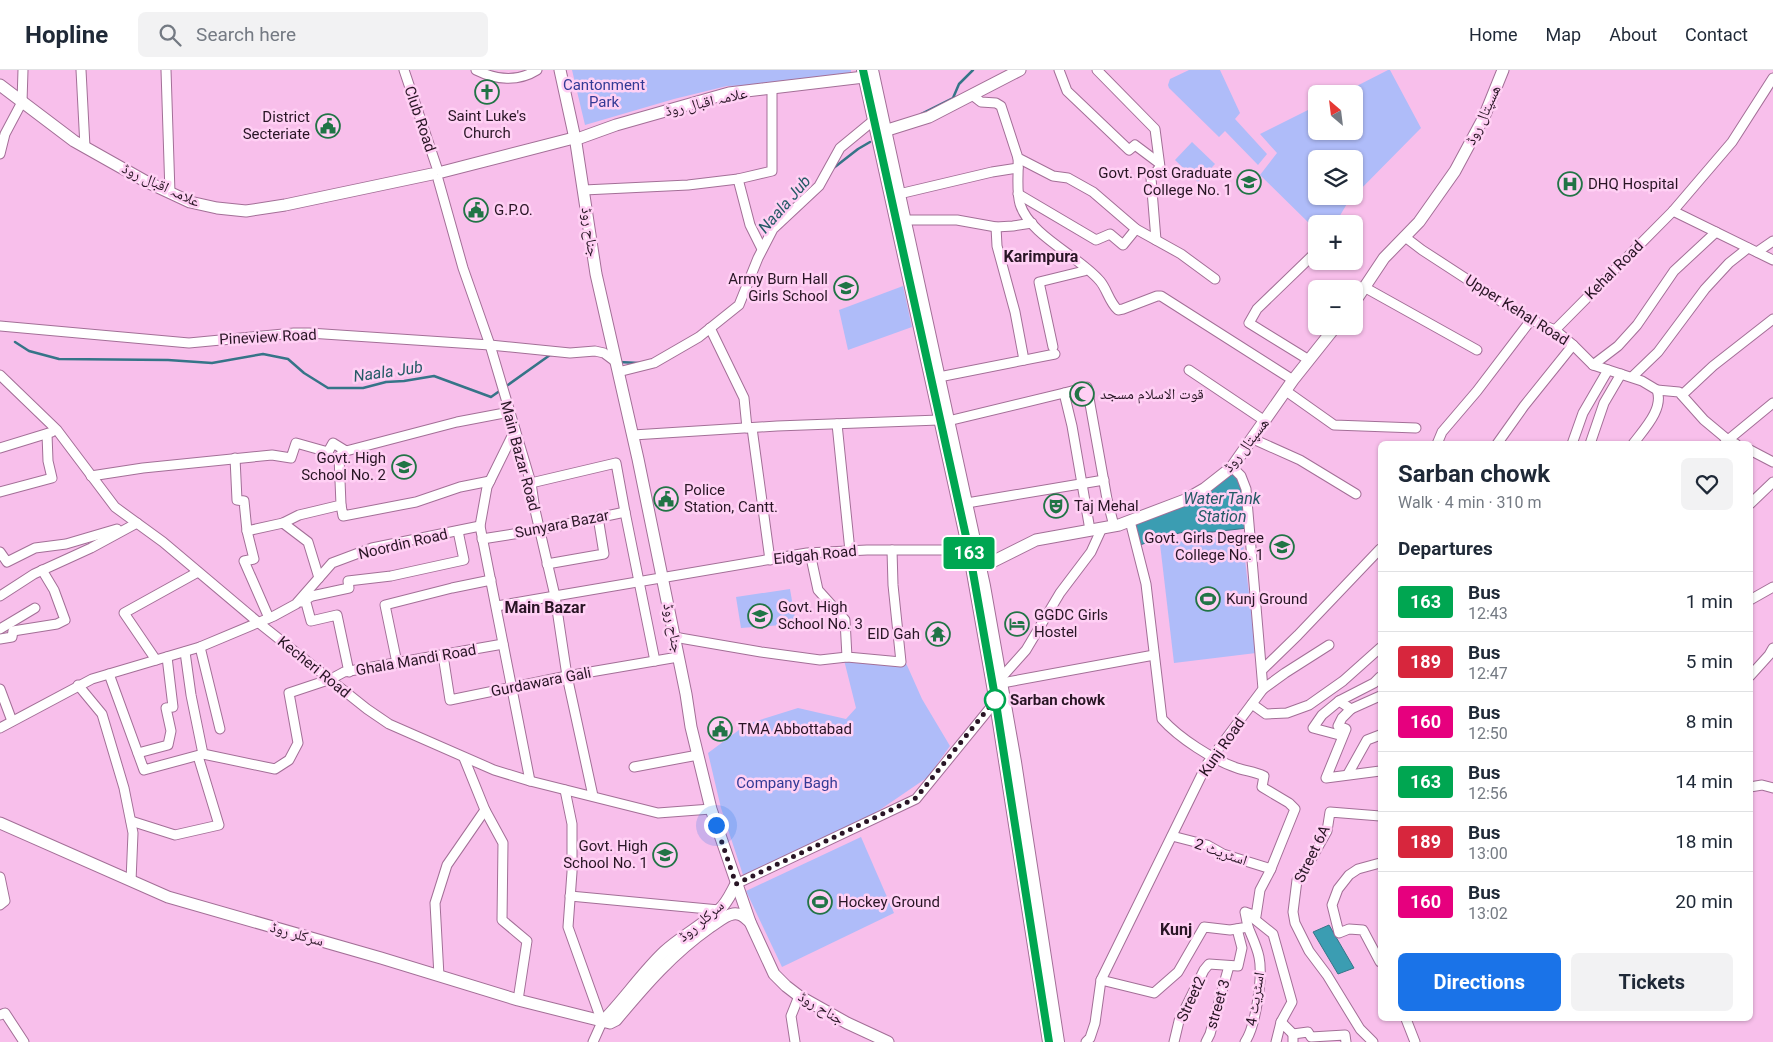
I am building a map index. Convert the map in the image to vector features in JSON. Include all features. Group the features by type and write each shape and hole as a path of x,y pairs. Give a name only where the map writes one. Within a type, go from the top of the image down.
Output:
{"highway":[{"path":"867,72 874,120 881,132 905,220 939,377 944,420 967,503 980,565 1001,680 1058,1042"},
{"path":"867,72 944,420 969,550 1049,1042"}],"main road":[{"name":"جناح روڈ","path":"560,70 575,138 596,274 633,435 698,755 711,808 736,884 750,922 774,974 799,996 847,1023 888,1042"},
{"path":"881,132 929,117 1020,70"},
{"name":"ھسپتال روڈ","path":"1364,287 1384,258 1419,222 1455,171 1484,117 1503,70"},
{"name":"علامہ اقبال روڈ","path":"0,86 74,141 145,181 190,202 232,211 246,211 286,205 437,173 575,138 729,93 772,88 867,72"},
{"name":"ھسپتال روڈ","path":"980,565 992,562 1036,540 1114,526 1130,521 1185,500 1204,488 1232,467 1293,380 1329,335"},
{"name":"سرکلر روڈ","path":"0,823 168,897 381,958 518,1000 602,1022 647,969 685,934 722,914 736,884"},
{"path":"722,914 737,907 745,909"},
{"path":"722,914 741,914 750,922"}],"street":[{"path":"0,154 5,134 22,102 23,70"},
{"path":"81,70 85,147"},
{"path":"166,70 170,192"},
{"name":"Club Road","path":"404,70 437,173 463,268 490,345"},
{"path":"476,70 508,80 531,74 537,70"},
{"path":"1059,70 1067,91 1129,150 1135,145 1159,163"},
{"path":"1097,70 1155,129 1160,167 1151,178 1156,240"},
{"name":"Kehal Road","path":"1555,330 1673,210 1732,142 1773,78"},
{"path":"584,190 688,185 738,179 772,171 772,88"},
{"path":"972,95 981,102 996,103 1000,106 1018,158 1018,194 1024,214 1047,238 1099,280 1118,310 1161,296 1293,380"},
{"path":"596,351 604,353 617,367 654,362 699,337 739,305 762,249 773,229 819,186 840,148 874,120"},
{"path":"1018,158 1053,176 1068,178 1093,192 1136,229 1181,254 1215,279"},
{"path":"899,194 992,172 1018,168"},
{"path":"738,179 750,225 762,249"},
{"path":"1018,194 1096,240 1110,234 1123,245 1136,229"},
{"path":"1673,210 1773,260"},
{"path":"905,220 958,220 996,227 1032,223"},
{"path":"996,227 998,246 1015,312 1024,360"},
{"path":"1593,365 1618,346 1637,325 1674,271 1716,232"},
{"name":"Upper Kehal Road","path":"1405,237 1422,250 1531,320 1555,330 1593,365 1632,377 1657,390 1679,392 1682,395"},
{"path":"1757,252 1773,241"},
{"path":"1632,377 1658,352 1705,289 1730,263 1748,248"},
{"path":"1308,260 1257,309 1249,324 1309,360"},
{"path":"939,377 1024,360 1054,350 1039,282 1086,269"},
{"path":"1364,287 1477,350"},
{"path":"1729,441 1704,420 1682,395 1713,366 1773,319"},
{"path":"1438,441 1442,432 1477,391 1531,320"},
{"name":"Pineview Road","path":"0,326 189,343 294,333 490,345 570,353 596,351"},
{"path":"710,328 744,398 770,560"},
{"path":"596,351 602,347 610,336"},
{"name":"Main Bazar Road","path":"490,345 531,483 539,530 555,596 567,676 593,796"},
{"path":"1499,441 1524,406 1573,345"},
{"path":"1190,370 1265,421"},
{"path":"1573,441 1583,414 1608,370"},
{"path":"1591,441 1604,403 1621,374"},
{"name":"Kecheri Road","path":"0,375 57,430 115,507 164,542 259,623 367,709 389,724 464,758 530,781 658,813 711,808"},
{"path":"633,435 944,420 1087,387 1114,526"},
{"path":"1638,441 1652,417 1658,400 1657,390"},
{"path":"1286,391 1334,425 1416,428"},
{"path":"1001,680 1026,650 1060,593 1091,552 1096,529 1082,484 1064,393"},
{"path":"1731,441 1773,403"},
{"path":"490,481 460,487 416,502 343,516 339,456 346,451 457,422 510,412"},
{"path":"837,424 850,551"},
{"path":"0,448 57,430"},
{"path":"515,430 487,488 480,526 530,781"},
{"path":"0,492 52,478 48,460 47,434"},
{"path":"1253,439 1300,460 1356,494"},
{"path":"92,476 143,468 235,458 272,455 290,458 296,443 328,452 333,443 346,451"},
{"path":"1753,452 1773,462"},
{"path":"235,458 237,500 244,501 247,531 254,559 244,562 270,618"},
{"name":"Sunyara Bazar","path":"482,539 539,530 625,512 616,463 531,483"},
{"path":"1232,467 1241,476 1246,489 1263,689"},
{"path":"967,503 1104,480"},
{"path":"1753,501 1773,482"},
{"path":"247,531 283,524 298,515 341,505"},
{"path":"625,512 655,661"},
{"path":"547,564 604,554 598,517"},
{"path":"1130,521 1146,584 1162,719 1169,727 1213,756 1238,769 1253,771 1264,776 1262,788 1289,803 1295,809 1260,890 1256,916 1245,912"},
{"path":"0,552 7,562 35,548 66,544 136,523"},
{"path":"0,596 42,570 91,548 136,523"},
{"path":"283,524 308,542 319,578"},
{"name":"Noordin Road","path":"0,728 78,685 200,647 270,618 296,604 332,563 372,548 480,526"},
{"path":"296,604 312,596 349,588 348,582 391,576 464,560 458,531"},
{"path":"674,637 820,660 847,658 901,662 893,585 892,550"},
{"name":"Eidgah Road","path":"663,578 810,553 969,550"},
{"path":"1262,670 1298,636 1378,551"},
{"path":"810,553 818,590 844,620 847,658"},
{"path":"0,639 12,637 13,631 57,624 65,620 54,590 42,570"},
{"path":"156,660 124,613 198,572"},
{"path":"497,606 663,578"},
{"path":"397,663 385,606 452,588 491,580"},
{"path":"1753,598 1773,588"},
{"path":"305,600 311,621 337,615 349,672"},
{"path":"0,629 35,608"},
{"name":"Ghala Mandi Road","path":"201,755 275,769 289,760 298,743 289,693 349,672 503,644"},
{"name":"Kunj Road","path":"1088,1042 1095,1023 1101,980 1207,764 1263,689 1328,645"},
{"path":"200,647 220,729"},
{"path":"1753,673 1773,648"},
{"path":"1252,704 1266,714 1287,713 1309,705 1343,681 1378,650"},
{"path":"131,821 175,835 219,825 201,755 185,652"},
{"name":"Gurdawara Gali","path":"443,655 450,700 567,676 678,657"},
{"path":"1001,680 1154,655"},
{"path":"138,752 168,745 171,731 166,708 173,707 166,657"},
{"path":"109,674 144,770 201,755"},
{"path":"1343,736 1312,728 1322,715 1339,701 1374,683 1378,679"},
{"path":"78,685 102,714 124,788 133,833 131,881"},
{"path":"0,688 12,721"},
{"path":"1378,697 1351,709 1342,718 1338,726 1346,729 1326,778 1378,771"},
{"path":"1339,701 1351,709"},
{"path":"736,884 916,798 995,702"},
{"path":"1348,774 1367,740 1378,737"},
{"path":"634,766 698,755"},
{"path":"464,758 485,810 503,843 502,920 526,941 518,1000"},
{"path":"1753,786 1762,785 1773,788"},
{"path":"565,790 572,824 568,927 602,1022 593,1042"},
{"path":"439,976 435,903 447,865 485,810"},
{"name":"Street 6A","path":"1373,1042 1360,1030 1327,975 1309,951 1295,923 1293,912 1297,880 1327,831 1330,812 1378,816"},
{"name":"اسٹریٹ 2","path":"1172,836 1207,845 1224,854 1271,868"},
{"path":"1378,864 1358,869 1349,875 1338,889 1332,905 1339,933 1349,929 1363,930 1378,958"},
{"path":"0,877 5,901 0,905"},
{"path":"570,896 722,914"},
{"path":"1101,980 1154,993 1178,972 1204,927 1230,930 1248,927 1245,912"},
{"path":"1245,912 1273,934 1292,1002 1281,1022 1276,1042"},
{"name":"اسٹریٹ 4","path":"1244,1042 1253,1022 1261,974 1259,956 1248,927"},
{"path":"1229,966 1238,966 1242,948 1237,929"},
{"name":"Street2","path":"1174,1042 1179,1021 1204,970 1209,964 1229,966"},
{"name":"street 3","path":"1206,1042 1210,1034 1229,966"},
{"path":"795,1042 791,1016 799,996"},
{"path":"0,1015 5,1013 24,1042"},
{"path":"1407,1021 1415,1042"},
{"path":"1281,1022 1293,1038 1308,1032 1311,1037 1345,1038"}],"green space":[{"name":"Cantonment Park","path":"572,70 851,70 851,72 817,83 727,86 674,99 585,125"},
{"path":"1189,70 1220,70 1240,113 1235,119 1267,154 1258,165 1225,131 1219,137 1169,88 1170,79"},
{"path":"1388,70 1390,70 1421,128 1363,187 1363,150 1308,150 1308,205 1346,205 1340,215 1308,215 1308,222 1260,175 1277,153 1260,134 1308,110 1308,140 1363,140 1363,85 1359,85"},
{"path":"1192,142 1215,164 1198,182 1175,160"},
{"path":"903,286 912,327 848,350 839,310"},
{"name":"Kunj Ground","path":"1242,534 1256,653 1174,663 1160,544"},
{"path":"790,589 796,624 741,628 736,597"},
{"name":"Company Bagh","path":"844,660 906,663 922,699 950,746 928,777 862,822 744,878 721,808 708,753 747,724 798,708 846,719 856,708"},
{"name":"Hockey Ground","path":"861,837 894,913 782,967 746,891"}],"water":[{"name":"Water Tank Station","path":"1231,470 1243,490 1248,528 1212,532 1189,531 1165,536 1140,545 1133,523"},
{"path":"1329,925 1354,968 1338,974 1313,932"}],"waterway":[{"name":"Naala Jub","path":"921,114 953,98 959,84 973,70"},
{"name":"Naala Jub","path":"831,170 870,142"},
{"name":"Naala Jub","path":"15,342 29,351 59,359 168,360 212,363 263,354 288,359 304,373 328,388 363,388 386,382 434,376 491,397 501,390"},
{"name":"Naala Jub","path":"505,387 552,355"},
{"name":"Naala Jub","path":"619,362 639,363"}],"bus line":[{"name":"163","path":"863,70 969,550 995,697 1049,1042"}],"place":[{"name":"Saint Luke's Church","path":"487,92"},
{"name":"District Secteriate","path":"328,126"},
{"name":"Govt. Post Graduate College No. 1","path":"1249,182"},
{"name":"DHQ Hospital","path":"1570,184"},
{"name":"G.P.O.","path":"476,210"},
{"name":"Army Burn Hall Girls School","path":"846,288"},
{"name":"قوت الاسلام مسجد","path":"1082,394"},
{"name":"Govt. High School No. 2","path":"404,467"},
{"name":"Police Station, Cantt.","path":"666,499"},
{"name":"Taj Mehal","path":"1056,506"},
{"name":"Govt. Girls Degree College No. 1","path":"1282,547"},
{"name":"Kunj Ground","path":"1208,599"},
{"name":"Govt. High School No. 3","path":"760,616"},
{"name":"GGDC Girls Hostel","path":"1017,624"},
{"name":"EID Gah","path":"938,634"},
{"name":"Sarban chowk","path":"995,700"},
{"name":"TMA Abbottabad","path":"720,729"},
{"name":"Govt. High School No. 1","path":"665,855"},
{"name":"Hockey Ground","path":"820,902"}],"district":[{"name":"Karimpura","path":"1041,256"},
{"name":"Main Bazar","path":"545,607"},
{"name":"Kunj","path":"1176,929"}],"route":[{"path":"716,825 736,884 916,798 995,700"}]}
